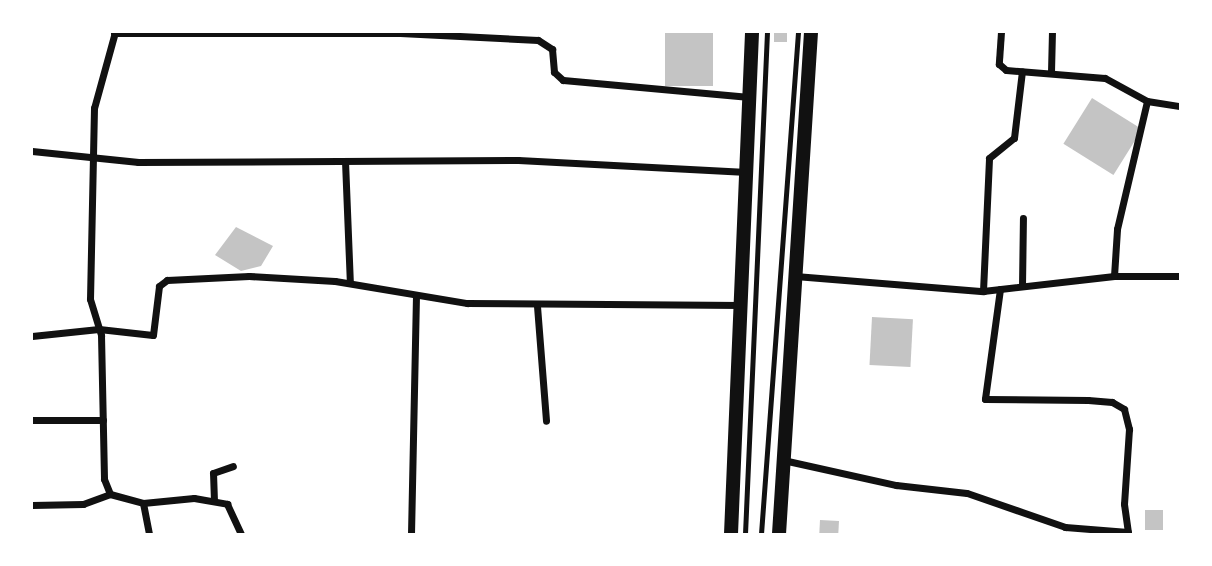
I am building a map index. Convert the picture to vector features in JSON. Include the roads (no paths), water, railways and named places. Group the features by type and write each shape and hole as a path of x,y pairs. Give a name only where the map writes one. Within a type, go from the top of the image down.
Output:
{"main road":[{"path":"731,534 744,305 752,32"},
{"path":"779,534 811,32"}],"street":[{"path":"110,494 102,457 99,329 89,279 94,108 115,32 384,32 538,40 552,49 554,72 563,80 750,97"},
{"path":"1001,32 999,64 1006,70 1105,78 1147,101 1181,106"},
{"path":"1051,72 1052,32"},
{"path":"983,291 989,158 1014,138 1022,71"},
{"path":"1114,276 1117,229 1147,101"},
{"path":"32,151 93,161 531,161 748,172"},
{"path":"345,161 350,283"},
{"path":"1022,286 1023,218"},
{"path":"32,336 99,329 113,334 155,334 158,289 167,280 249,276 350,283 444,302 537,306 744,305"},
{"path":"795,276 983,291 1114,276 1181,276"},
{"path":"782,460 896,485 967,494 1065,527 1128,533 1124,505 1129,429 1124,409 1112,402 1088,400 985,399 1000,289"},
{"path":"411,534 416,296"},
{"path":"537,306 546,421"},
{"path":"32,420 103,419"},
{"path":"214,501 214,473 233,466"},
{"path":"32,505 83,504 110,494 143,503 194,498 214,501 231,508 241,534"},
{"path":"143,503 149,534"}],"lane":[{"path":"745,534 767,32"},
{"path":"761,534 798,32"}]}
